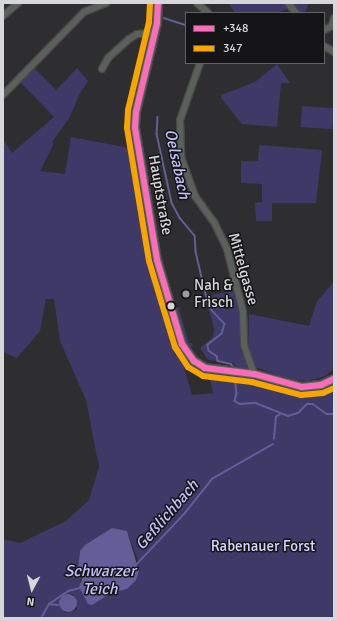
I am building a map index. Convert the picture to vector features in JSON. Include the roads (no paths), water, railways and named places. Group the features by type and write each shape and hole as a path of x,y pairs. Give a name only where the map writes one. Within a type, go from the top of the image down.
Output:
{"main road":[{"name":"Hauptstraße","path":"158,3 155,33 138,102 135,128 157,260 175,323 191,358 206,368 254,374"},
{"path":"254,374 302,387 321,385 334,379"}],"street":[{"path":"3,16 18,3"},
{"path":"3,95 84,12 106,3"},
{"path":"197,3 207,12"},
{"path":"288,3 295,12"},
{"path":"325,30 332,26 334,18"},
{"path":"102,69 108,58 129,39 137,34 155,33"},
{"path":"325,47 334,52"},
{"name":"Mittelgasse","path":"200,64 180,120 182,164 195,196 214,222 227,249 244,312 244,345 254,374"}],"water":[{"name":"Schwarzer Teich","path":"112,528 127,531 139,571 136,580 127,589 111,593 92,605 88,604 79,587 83,577 78,567 80,551 85,545"},
{"path":"64,594 72,594 77,599 75,610 72,612 64,612 59,607 59,599"}],"waterway":[{"name":"Oelsabach","path":"164,18 185,25"},
{"name":"Oelsabach","path":"158,117 157,134 172,203 180,218 195,236 196,252 209,307 225,324 222,334 208,345 209,351 217,356 218,361 231,364 235,368"},
{"name":"Oelsabach","path":"235,375 237,393 235,401 240,404 256,403 288,416 298,413 307,404 313,404 327,414 334,414"},
{"path":"274,439 276,417 280,414"},
{"name":"Geßlichbach","path":"137,564 185,513 212,479 273,444"},
{"name":"Geßlichbach","path":"49,604 68,591 80,588"},
{"name":"Geßlichbach","path":"41,618 49,604 58,605"}],"place":[{"name":"Nah & Frisch","path":"186,294"}],"park label":[{"name":"Rabenauer Forst","path":"263,547"}]}
